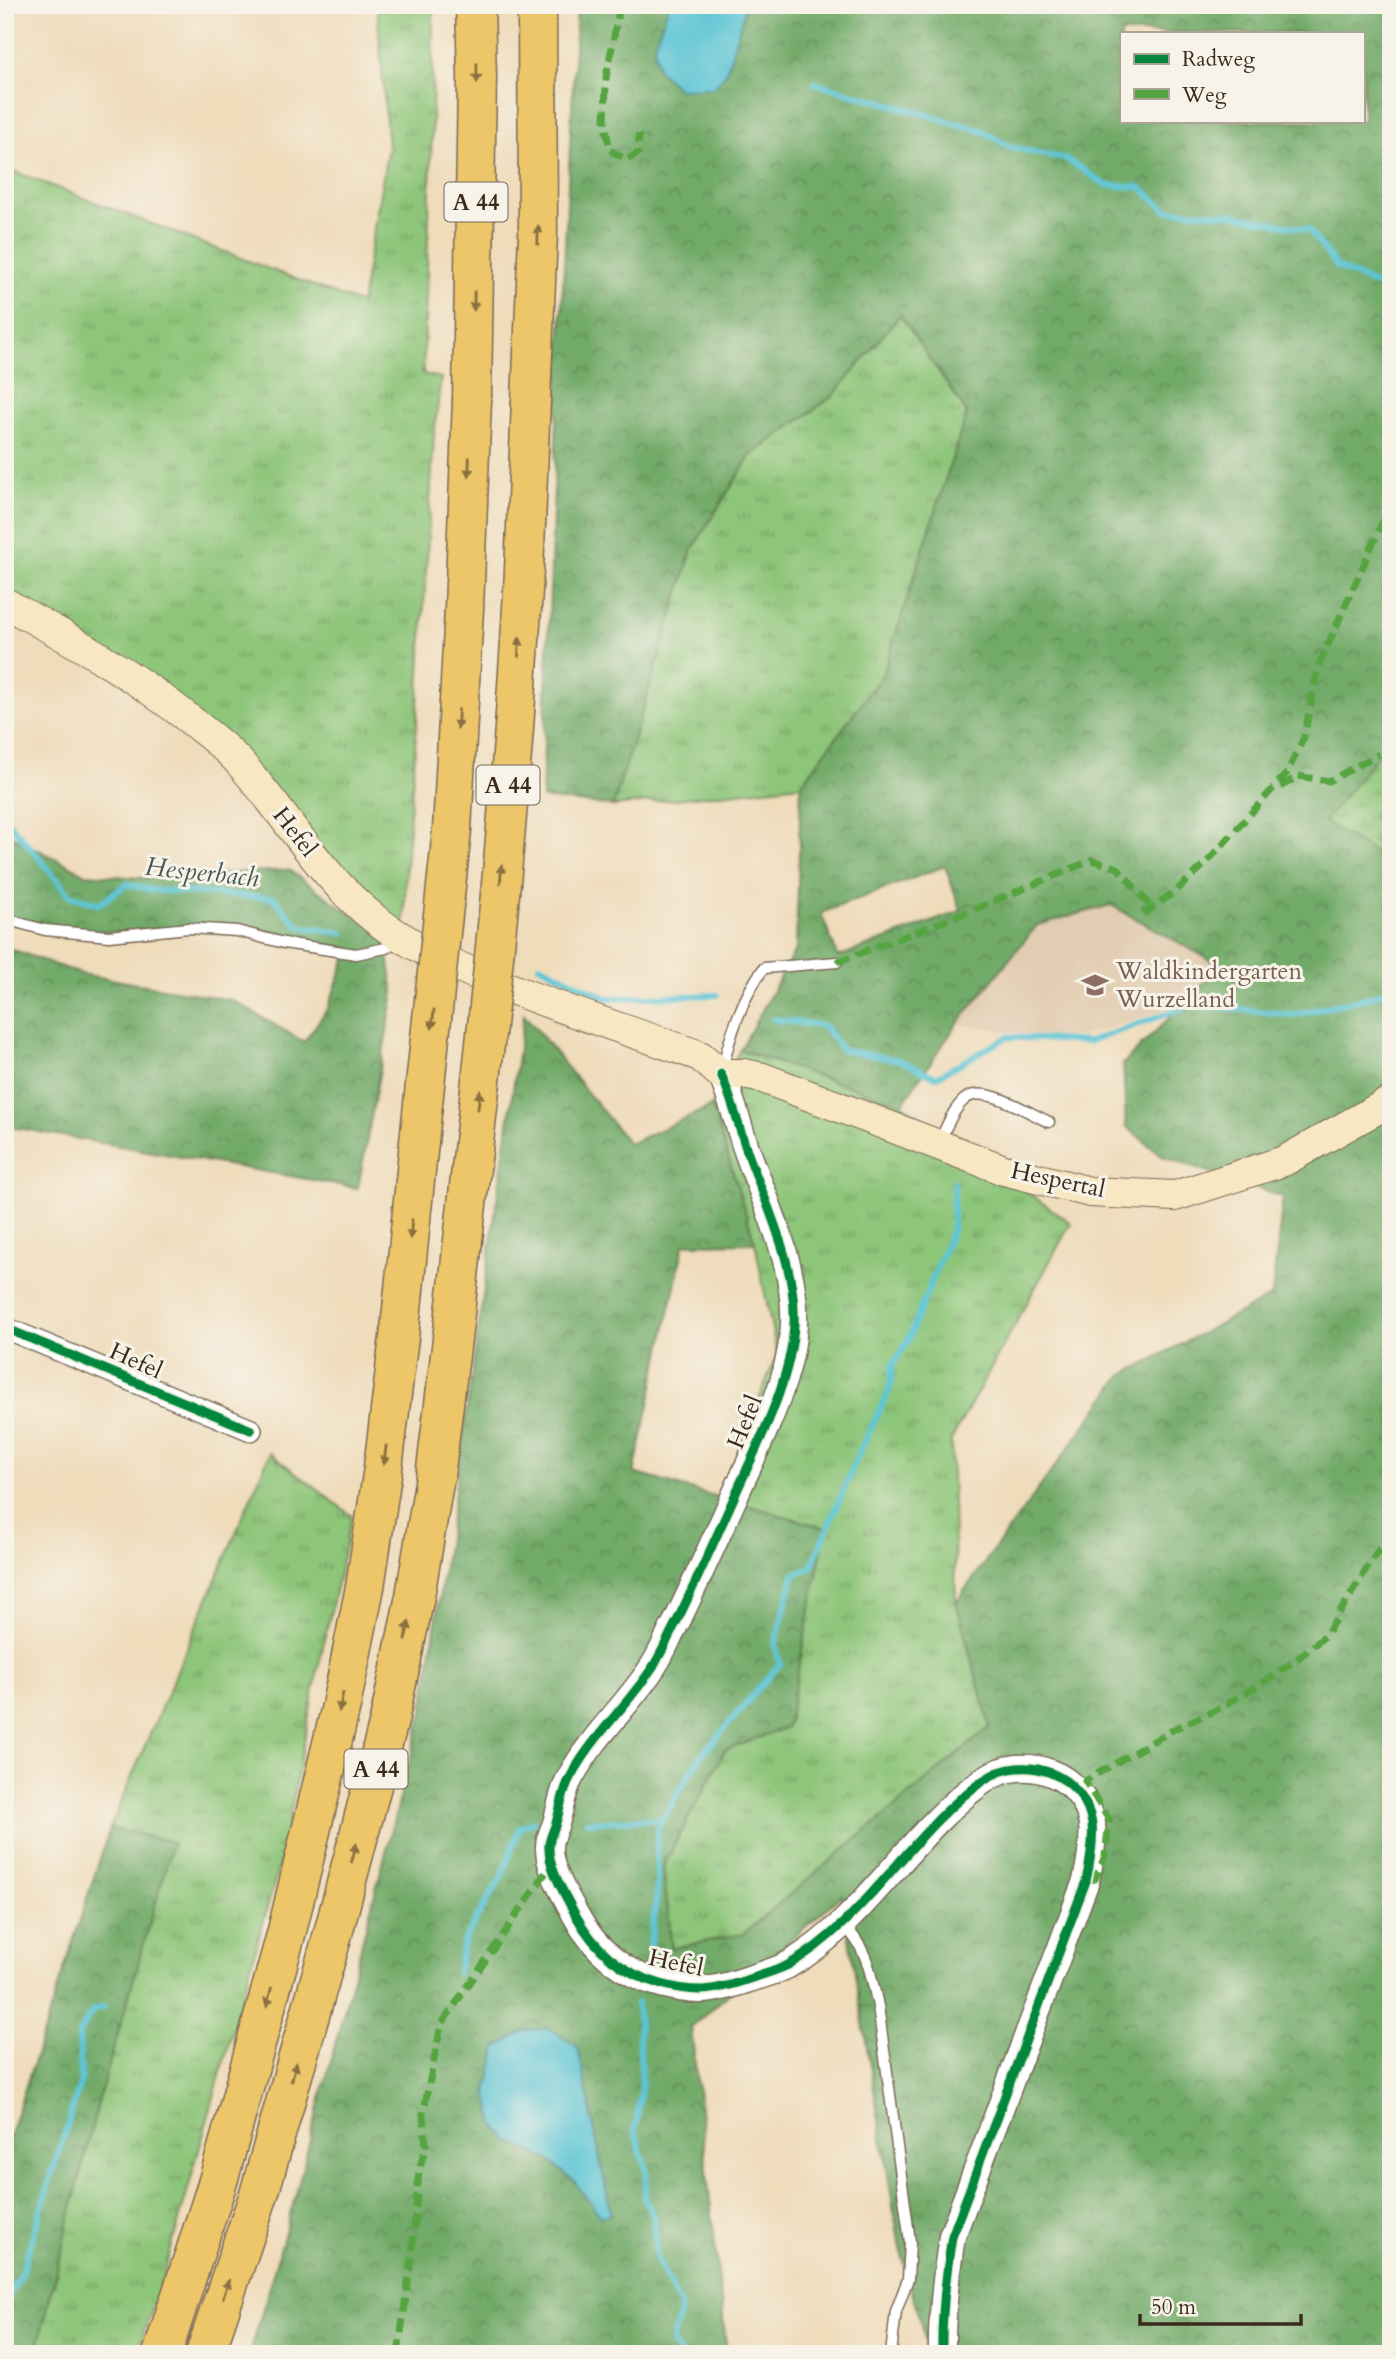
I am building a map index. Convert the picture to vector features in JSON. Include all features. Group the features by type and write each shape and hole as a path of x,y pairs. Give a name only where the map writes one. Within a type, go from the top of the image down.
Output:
{"highway":[{"name":"A 44","path":"162,2354 219,2178 286,1931 341,1706 365,1587 383,1468 452,830 472,399 477,77 475,5"},
{"name":"A 44","path":"205,2354 260,2191 331,1941 388,1721 415,1596 435,1477 491,999 522,608 538,234 537,5"}],"main road":[{"name":"Hefel","path":"5,603 108,660 168,701 218,741 241,764 330,877 359,906 401,937 455,965 511,989 700,1056 721,1073"},
{"name":"Hespertal","path":"721,1073 763,1078 1004,1170 1090,1192 1175,1196 1284,1161 1391,1101"}],"street":[{"name":"Hefel","path":"721,1073 774,1226 791,1285 794,1323 789,1360 770,1414 733,1499 655,1664 571,1775 561,1797 549,1844 551,1866 588,1936 603,1953 622,1968 644,1979 682,1989 703,1991 723,1988 788,1965 823,1941 951,1808 990,1776 1018,1767 1049,1771 1064,1779 1084,1802 1092,1825 1091,1858 1086,1881 952,2236 943,2301 942,2354"},
{"name":"Hefel","path":"5,1328 251,1430"}],"lane":[{"path":"5,919 45,930 109,936 188,929 237,931 284,943 356,954 386,948 401,937"},
{"path":"721,1073 726,1049 752,984 764,968 836,962"},
{"path":"938,1145 965,1098 978,1094 994,1096 1049,1122"},
{"path":"842,1923 860,1942 870,1969 899,2152 910,2242 908,2279 897,2311 891,2354"}],"shaded area":[{"name":"Waldkindergarten Wurzelland","path":"1111,905 1222,966 1183,1004 1082,1036 1050,1037 957,1024 1037,925"}],"green space":[{"path":"377,5 433,5 432,133 423,374 441,378 434,435 404,926 401,938 241,764 5,603 5,168 361,304 388,147"},
{"path":"577,5 1391,5 1391,2354 929,2354 900,2248 842,1895 691,2027 727,2354 250,2354 295,2197 423,1711 524,1014 629,1144 712,1106 755,1243 684,1244 634,1473 826,1528 787,1727 725,1750 663,1866 672,1948 743,1934 990,1727 956,1602 1121,1376 1272,1296 1283,1197 1162,1156 1126,1126 1123,1064 1221,966 1111,905 1037,925 957,1024 902,1104 740,1050 796,949 801,785 883,674 967,413 900,315 833,396 750,456 692,550 613,806 542,798 558,386","holes":["945,866 961,911 838,957 821,913"]},
{"path":"900,314 967,413 883,675 801,785 613,806 692,550 750,456 833,396"},
{"path":"1391,725 1391,862 1324,822 1379,754"},
{"path":"5,833 86,874 141,878 289,870 385,938 394,993 358,1188 5,1126 5,947 81,974 232,1000 304,1042 328,1008 349,949 245,926 113,932 43,928 5,917"},
{"path":"740,1050 902,1104 1071,1223 951,1440 956,1602 990,1727 743,1934 672,1949 663,1866 725,1750 787,1727 826,1528 720,1497 777,1354 755,1243 712,1106"},
{"path":"270,1453 352,1516 317,1673 283,1852 160,2288 136,2354 36,2354 97,2106 173,1842 110,1828"},
{"path":"110,1828 173,1842 97,2106 36,2354 5,2354 5,2150"}],"water":[{"path":"669,5 746,5 726,73 714,88 679,89 658,70 654,45"},
{"path":"548,2028 578,2047 611,2214 601,2217 574,2181 546,2158 511,2143 495,2126 487,2092 497,2047 524,2031"}],"waterway":[{"path":"815,83 983,131 1010,147 1066,159 1106,185 1140,187 1166,210 1230,214 1309,230 1337,267 1391,292"},
{"name":"Hesperbach","path":"5,818 71,896 99,904 127,884 152,890 274,898 299,926 343,933"},
{"name":"Hesperbach","path":"539,965 606,998 717,995"},
{"name":"Hesperbach","path":"773,1019 824,1026 842,1050 899,1060 936,1077 1008,1037 1089,1042 1193,1004 1294,1015 1370,997 1391,989"},
{"path":"650,1946 657,1894 657,1829 700,1757 780,1664 775,1645 794,1574 811,1568 858,1455 890,1389 892,1366 907,1343 952,1230 954,1183"},
{"path":"587,1822 663,1819"},
{"path":"457,1973 464,1940 502,1876 520,1827 533,1822"},
{"path":"637,2003 642,2083 635,2132 647,2173 644,2198 654,2218 656,2257 681,2307 672,2343 680,2354"},
{"path":"5,2303 21,2274 81,2081 79,2033 93,2010 104,2007"}],"marked path":[{"path":"620,5 606,78 605,125 610,150 627,160 638,153 639,134"},
{"path":"1143,914 1177,890 1207,862 1287,773 1304,737 1318,667 1391,503"},
{"path":"1281,787 1298,776 1329,781 1379,754"},
{"path":"837,962 973,910 1092,860 1118,868 1152,908"},
{"path":"1090,1880 1095,1879 1105,1856 1109,1820 1085,1781 1176,1728 1216,1710 1254,1688 1292,1663 1325,1636 1391,1530"},
{"path":"398,2354 412,2254 419,2171 426,2145 423,2114 441,2025 551,1865"}],"cycle path":[{"path":"721,1074 779,1236 791,1280 794,1302 791,1347 771,1415 684,1606 654,1665 589,1748 571,1776 550,1840 549,1855 558,1881 575,1914 591,1938 611,1958 647,1980 685,1989 706,1990 779,1969 816,1947 865,1901 934,1824 984,1780 1000,1772 1034,1768 1065,1781 1078,1792 1087,1807 1092,1824 1092,1846 1086,1881 952,2236 944,2295 942,2354"},
{"path":"5,1328 251,1430"}],"place":[{"name":"Waldkindergarten Wurzelland","path":"1095,985"}]}
